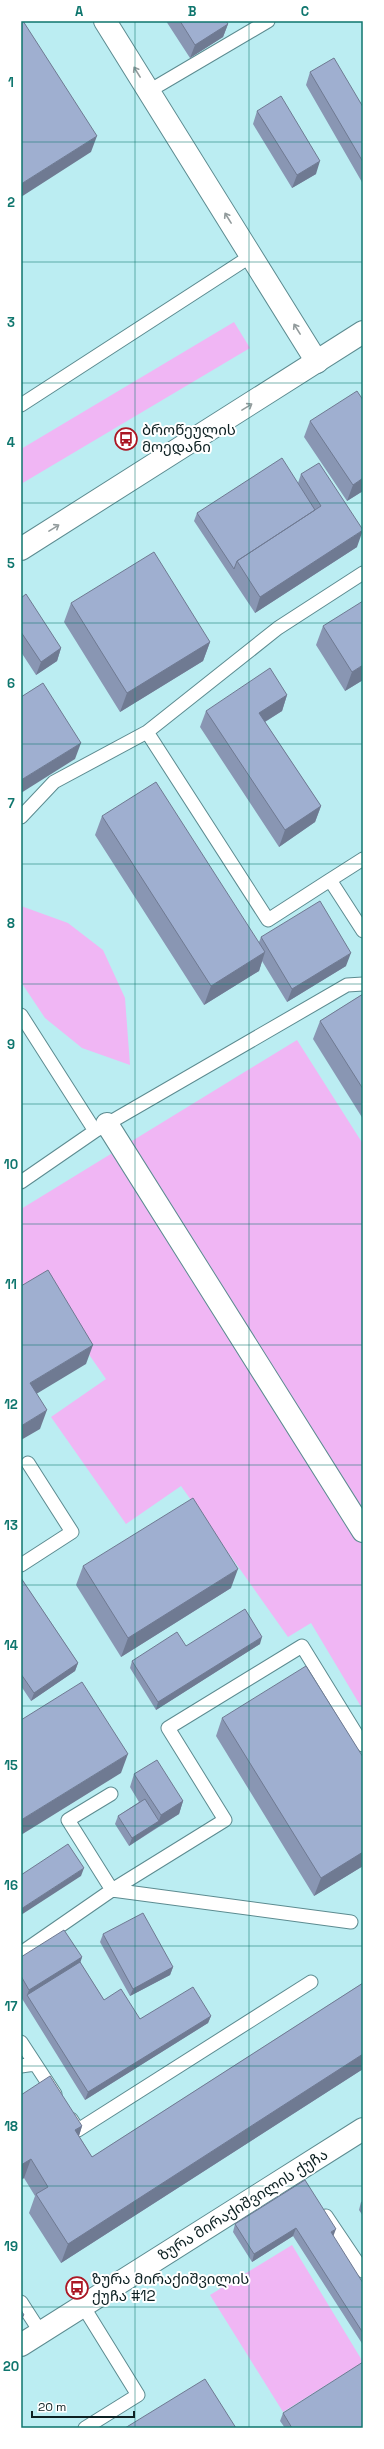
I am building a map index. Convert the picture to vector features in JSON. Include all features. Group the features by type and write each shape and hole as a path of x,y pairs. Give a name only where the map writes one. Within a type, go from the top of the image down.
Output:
{"street":[{"path":"105,21 318,362"},
{"path":"21,549 318,362 363,332"},
{"path":"101,1128 363,1531"},
{"name":"ზურა მირაქიშვილის ქუჩა","path":"21,2345 83,2306 301,2177 363,2129"}],"lane":[{"path":"149,91 268,21"},
{"path":"21,405 251,256"},
{"path":"21,817 54,782 147,732 278,628 363,572"},
{"path":"147,732 268,920 363,859"},
{"path":"330,880 363,931"},
{"path":"21,1182 101,1128 347,985 363,984"},
{"path":"21,1016 101,1128"},
{"path":"21,1565 72,1532 28,1463"},
{"path":"21,1953 112,1890 225,1820 168,1728 302,1646 363,1745"},
{"path":"111,1794 68,1820 112,1890"},
{"path":"112,1890 350,1922"},
{"path":"21,2042 78,2130 310,1982"},
{"path":"21,2066 35,2064"},
{"path":"318,2202 363,2271"},
{"path":"21,2302 40,2333"},
{"path":"83,2306 138,2395 85,2428"}],"shaded area":[{"path":"234,322 250,348 21,484 21,449"},
{"path":"21,906 68,923 103,950 125,998 130,1065 82,1048 45,1018 21,982"},
{"path":"297,1040 363,1144 363,1710 311,1623 288,1637 181,1486 126,1524 51,1417 106,1379 38,1281 21,1291 21,1209"},
{"path":"292,2245 363,2362 283,2412 210,2295"}],"building":[{"path":"21,21 23,21 97,136 21,184"},
{"path":"180,21 226,21 228,24 195,45"},
{"path":"334,58 363,107 363,162 310,72"},
{"path":"281,96 320,161 297,175 257,111"},
{"path":"357,391 363,400 363,478 353,485 310,421"},
{"path":"282,458 315,510 237,561 234,569 197,513"},
{"path":"319,463 363,530 260,597 237,561 321,506 301,474"},
{"path":"154,552 210,642 127,693 71,603"},
{"path":"26,594 61,648 41,662 21,632 21,598"},
{"path":"363,601 363,665 352,672 323,626"},
{"path":"270,668 287,695 259,713 321,806 285,830 206,711"},
{"path":"43,683 81,743 21,780 21,697"},
{"path":"156,782 265,952 211,986 102,816"},
{"path":"320,901 351,953 292,989 261,937"},
{"path":"363,994 363,1089 320,1021"},
{"path":"48,1270 93,1345 30,1383 47,1410 21,1426 21,1286"},
{"path":"193,1498 238,1569 128,1638 83,1566"},
{"path":"21,1578 78,1663 34,1693 21,1674"},
{"path":"245,1609 262,1637 158,1702 132,1661 177,1632 186,1646"},
{"path":"306,1666 363,1757 363,1852 321,1878 222,1718"},
{"path":"82,1682 128,1754 21,1820 21,1720"},
{"path":"157,1760 183,1801 161,1815 134,1774"},
{"path":"145,1799 159,1821 132,1838 118,1816"},
{"path":"68,1844 84,1868 21,1909 21,1875"},
{"path":"143,1913 173,1967 133,1989 103,1934"},
{"path":"64,1930 82,1957 29,1990 21,1976 21,1957"},
{"path":"80,1962 104,2000 121,1989 140,2019 193,1987 211,2016 88,2092 27,1995"},
{"path":"363,1983 363,2054 68,2244 36,2194 48,2187 31,2159 21,2165 21,2095 50,2076 82,2126 75,2130 92,2157"},
{"path":"305,2180 336,2229 331,2232 363,2283 363,2333 296,2228 254,2254 235,2224"},
{"path":"21,2310 24,2315 21,2317"},
{"path":"363,2362 363,2426 360,2428 292,2428 283,2413"},
{"path":"205,2379 236,2428 125,2428"}],"place":[{"name":"ბროწეულის მოედანი","path":"126,439"},
{"name":"ზურა მირაქიშვილის ქუჩა #12","path":"77,2288"}]}
